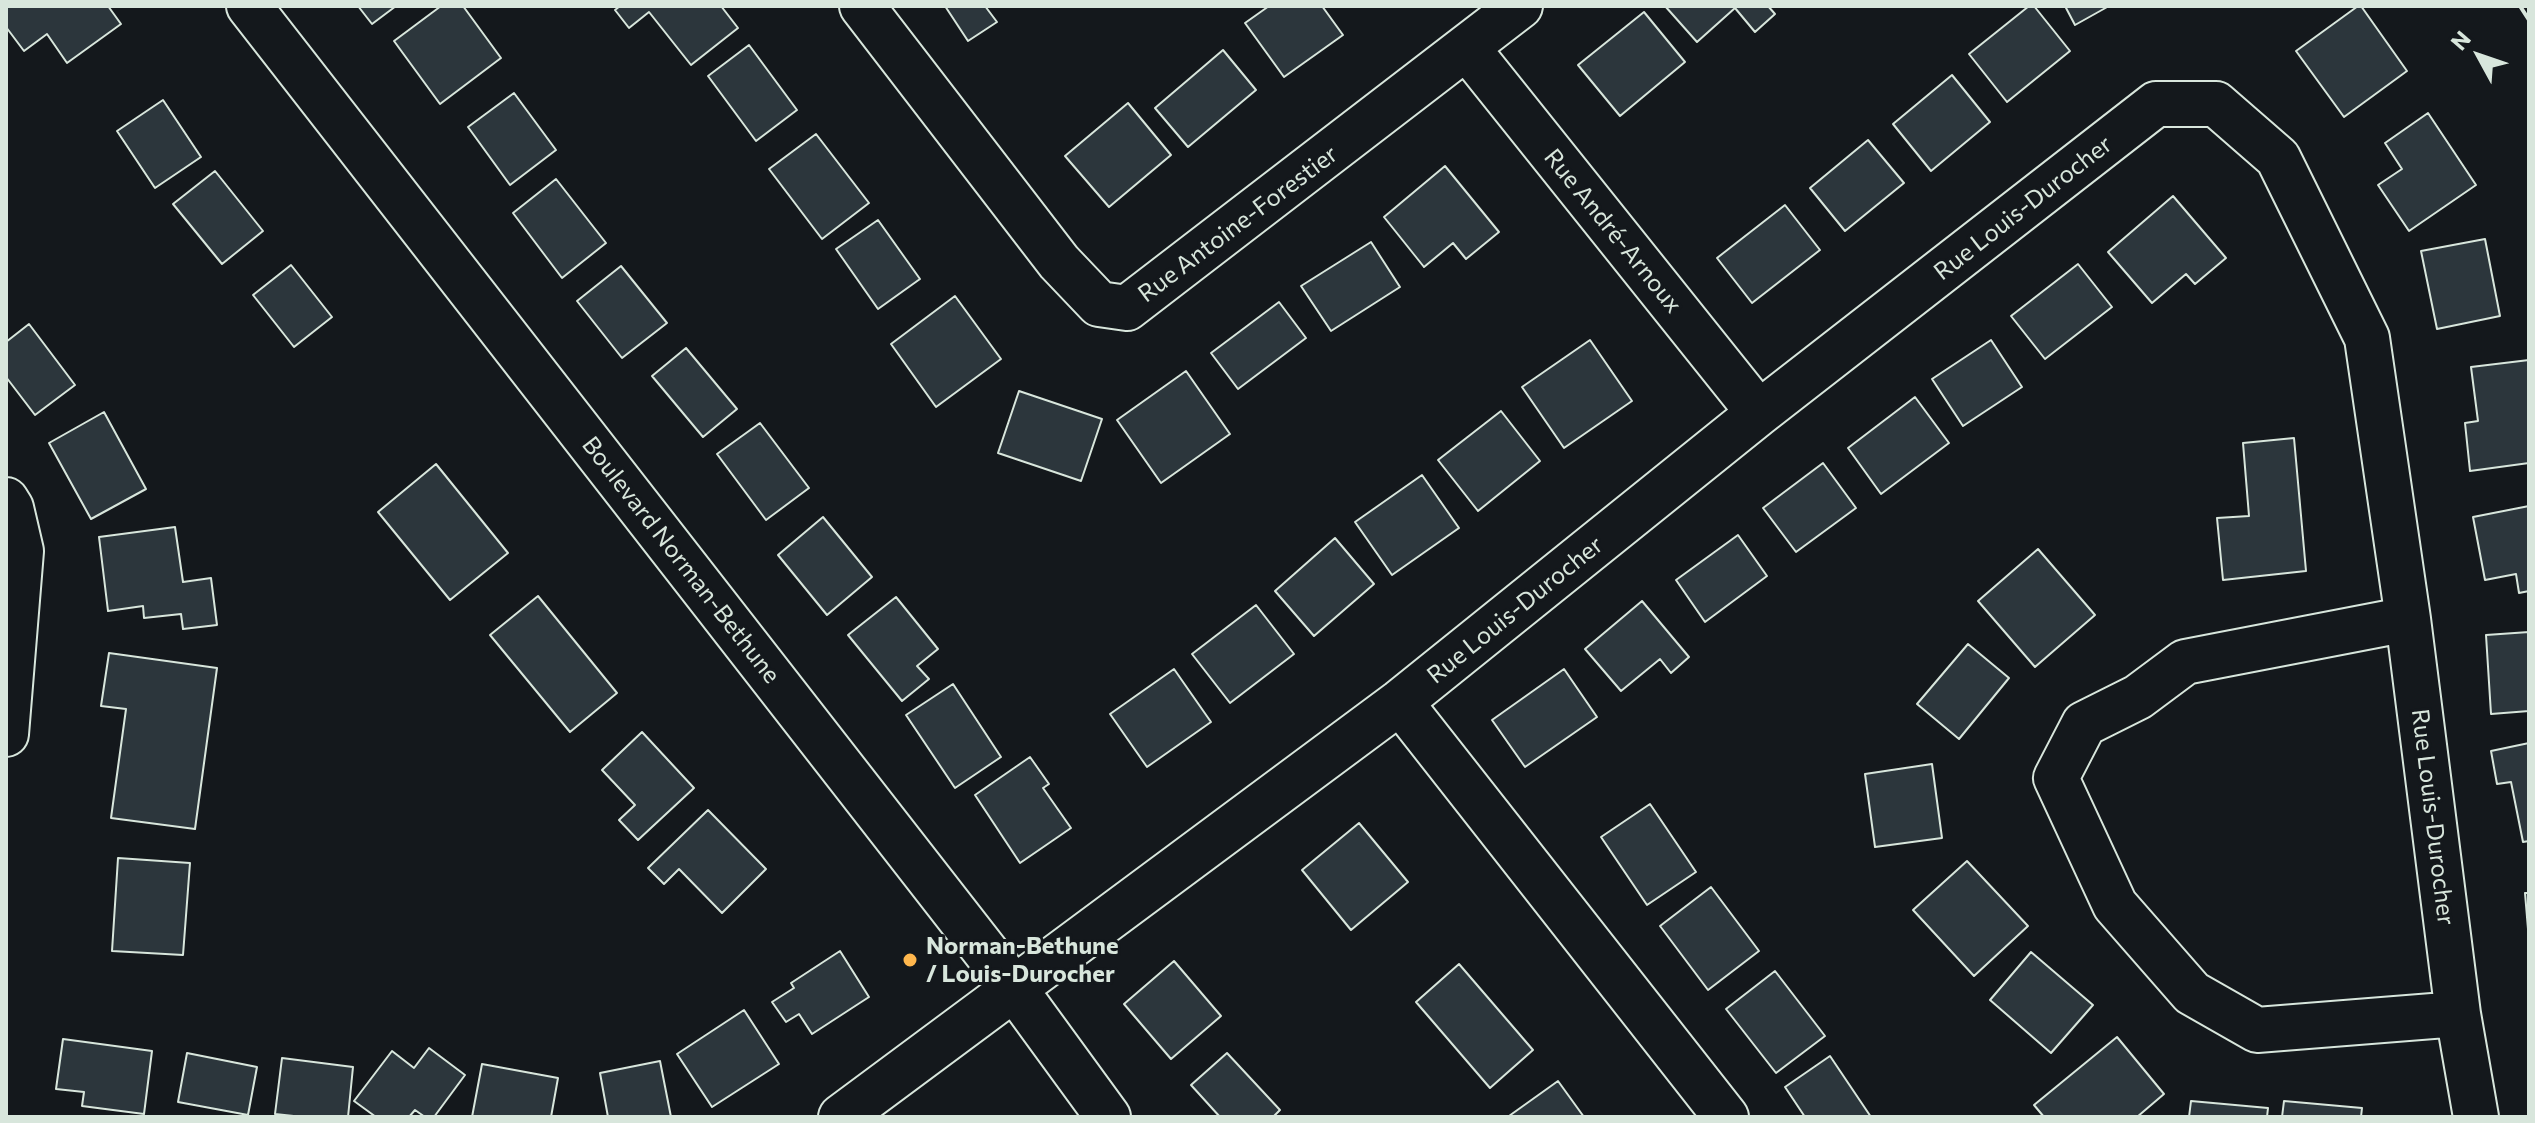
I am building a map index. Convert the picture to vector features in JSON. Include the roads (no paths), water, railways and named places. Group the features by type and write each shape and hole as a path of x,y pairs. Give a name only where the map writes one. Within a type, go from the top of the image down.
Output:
{"street":[{"name":"Boulevard Norman-Bethune","path":"249,6 1014,988 1108,1117"},
{"name":"Rue Antoine-Forestier","path":"862,6 1059,262 1099,304 1127,308 1520,6"},
{"name":"Rue André-Arnoux","path":"1467,48 1759,413"},
{"name":"Rue Louis-Durocher","path":"841,1117 1400,702 1759,413 2156,104 2216,104 2278,158 2367,338 2408,619 2458,1014 2476,1117"},
{"path":"6,500 11,508 21,551 6,734"},
{"path":"2408,619 2185,662 2138,697 2084,724 2056,778 2115,905 2192,993 2257,1030 2458,1014"},
{"path":"1400,702 1726,1117"}],"place":[{"name":"Norman-Bethune / Louis-Durocher","path":"910,960"}]}
